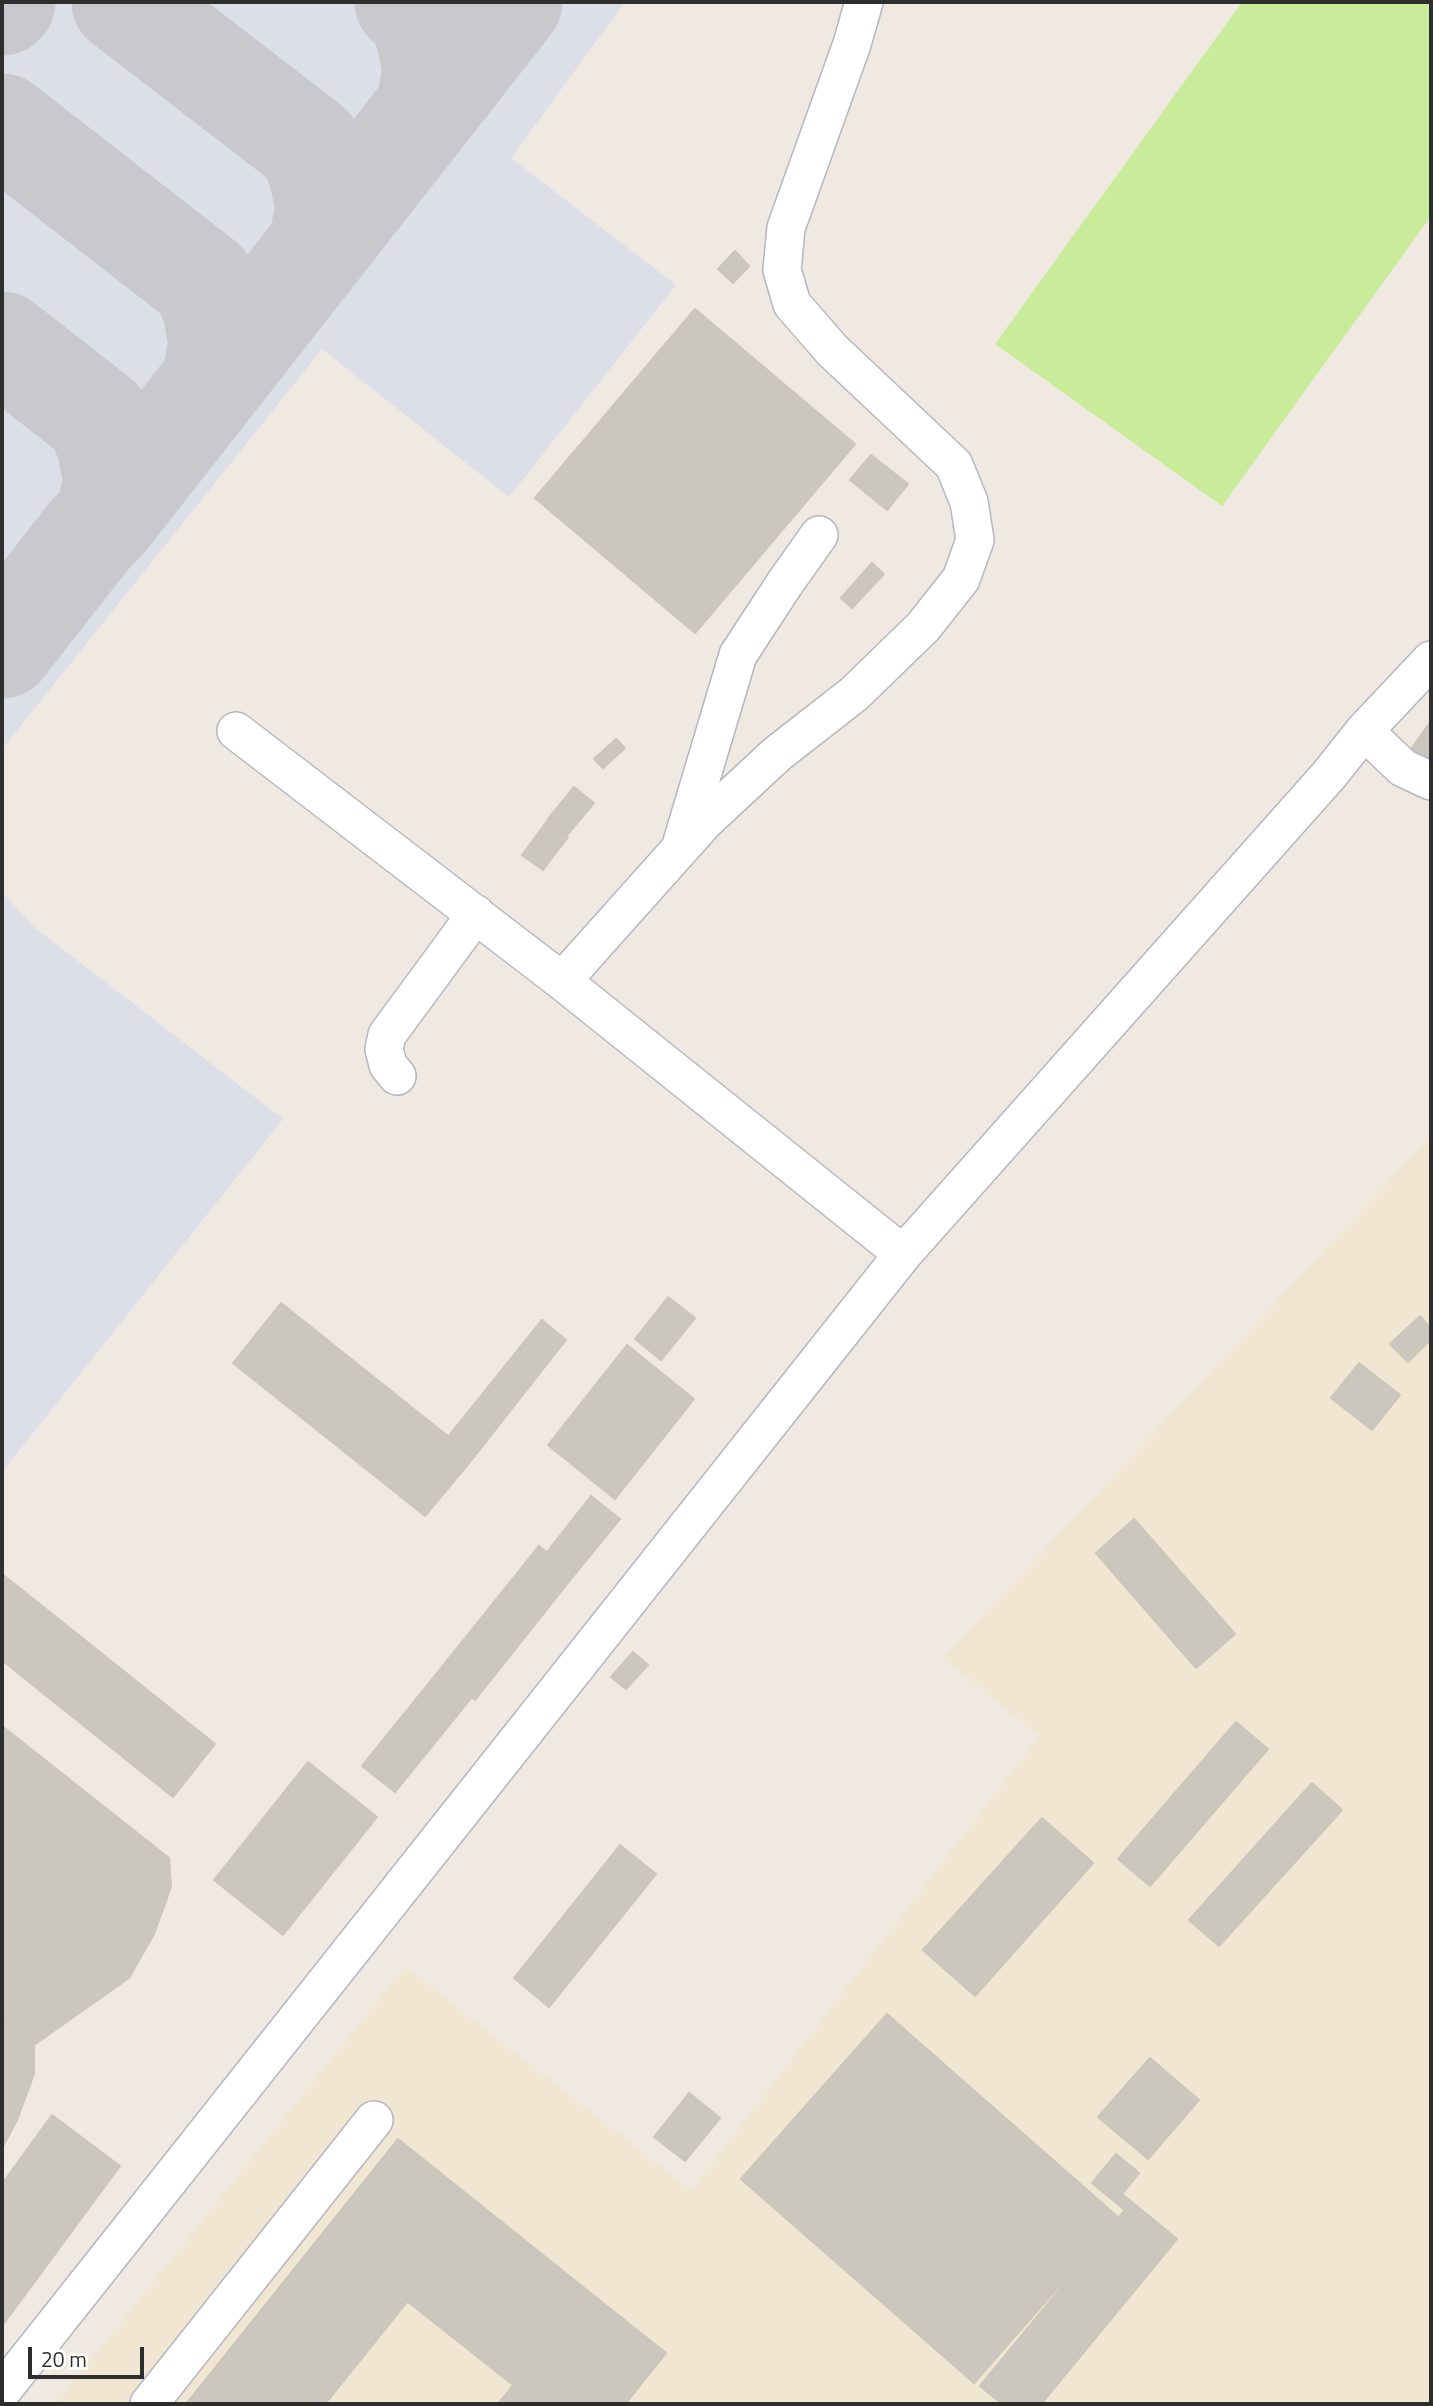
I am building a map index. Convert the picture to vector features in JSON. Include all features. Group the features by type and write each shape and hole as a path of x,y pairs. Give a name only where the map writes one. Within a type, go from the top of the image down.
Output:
{"lane":[{"path":"562,981 705,821 777,754 855,694 923,627 961,579 975,540 969,502 954,466 832,350 792,304 782,270 786,228 852,44 864,2"},
{"path":"680,849 738,655 819,535"},
{"path":"2,2391 903,1254 1329,775 1364,731 1431,660"},
{"path":"1364,731 1403,768 1431,781"},
{"path":"236,732 562,981 903,1254"},
{"path":"397,1076 388,1065 384,1049 387,1035 476,914"},
{"path":"149,2404 374,2120"}],"shaded area":[{"path":"2,2 625,2 511,158 676,285 509,497 322,349 2,749"},
{"path":"2,892 34,927 283,1119 2,1472"},
{"path":"1431,1136 1431,2404 56,2404 405,1966 691,2190 1039,1736 943,1658"}],"green space":[{"path":"1242,2 1431,2 1431,216 1222,506 995,344"}],"building":[{"path":"735,251 749,266 733,283 718,269"},
{"path":"695,309 855,444 695,633 535,498"},
{"path":"871,455 908,484 887,510 850,480"},
{"path":"872,563 884,574 852,608 841,598"},
{"path":"1431,721 1431,764 1411,749"},
{"path":"616,739 625,748 603,768 594,759"},
{"path":"574,787 594,803 567,835 548,819"},
{"path":"547,821 568,837 543,870 522,855"},
{"path":"668,1297 695,1318 661,1360 635,1339"},
{"path":"281,1303 474,1457 425,1516 233,1363"},
{"path":"1420,1316 1431,1329 1431,1339 1408,1362 1390,1344"},
{"path":"542,1320 566,1340 474,1457 448,1437"},
{"path":"627,1345 694,1399 615,1499 548,1445"},
{"path":"1359,1363 1400,1395 1372,1430 1331,1398"},
{"path":"591,1496 620,1519 575,1574 547,1552"},
{"path":"1134,1519 1235,1634 1196,1668 1096,1553"},
{"path":"539,1546 575,1574 475,1700 438,1672"},
{"path":"2,1574 81,1637 39,1690 2,1660"},
{"path":"81,1637 215,1744 173,1797 39,1690"},
{"path":"633,1652 648,1665 626,1689 611,1677"},
{"path":"438,1672 471,1698 395,1792 362,1766"},
{"path":"1236,1722 1268,1749 1150,1886 1118,1859"},
{"path":"2,1726 169,1858 171,1887 154,1934 129,1978 34,2045 2,2019"},
{"path":"308,1762 377,1817 283,1935 214,1880"},
{"path":"1312,1783 1342,1810 1219,1946 1189,1920"},
{"path":"1042,1818 1093,1863 975,1996 923,1950"},
{"path":"620,1845 656,1874 549,2007 514,1978"},
{"path":"887,2014 1119,2218 974,2383 741,2179"},
{"path":"2,2019 34,2045 34,2074 17,2120 2,2148"},
{"path":"1150,2058 1199,2100 1148,2159 1098,2117"},
{"path":"689,2093 720,2118 685,2161 654,2137"},
{"path":"52,2115 120,2166 2,2326 2,2184"},
{"path":"398,2139 483,2207 325,2404 186,2404"},
{"path":"1116,2154 1139,2173 1122,2194 1177,2239 1041,2404 1002,2404 980,2386 1125,2210 1092,2183"},
{"path":"483,2207 588,2291 513,2385 407,2301"},
{"path":"588,2291 666,2353 625,2404 498,2404"}],"taxiway":[{"path":"123,2 310,146 320,173 327,207 320,244"},
{"path":"406,2 417,10 428,37 434,71 427,109"},
{"path":"2,647 511,2"},
{"path":"2,125 204,282 214,309 220,343 213,381"},
{"path":"2,343 98,418 108,445 115,479 107,517"}]}
